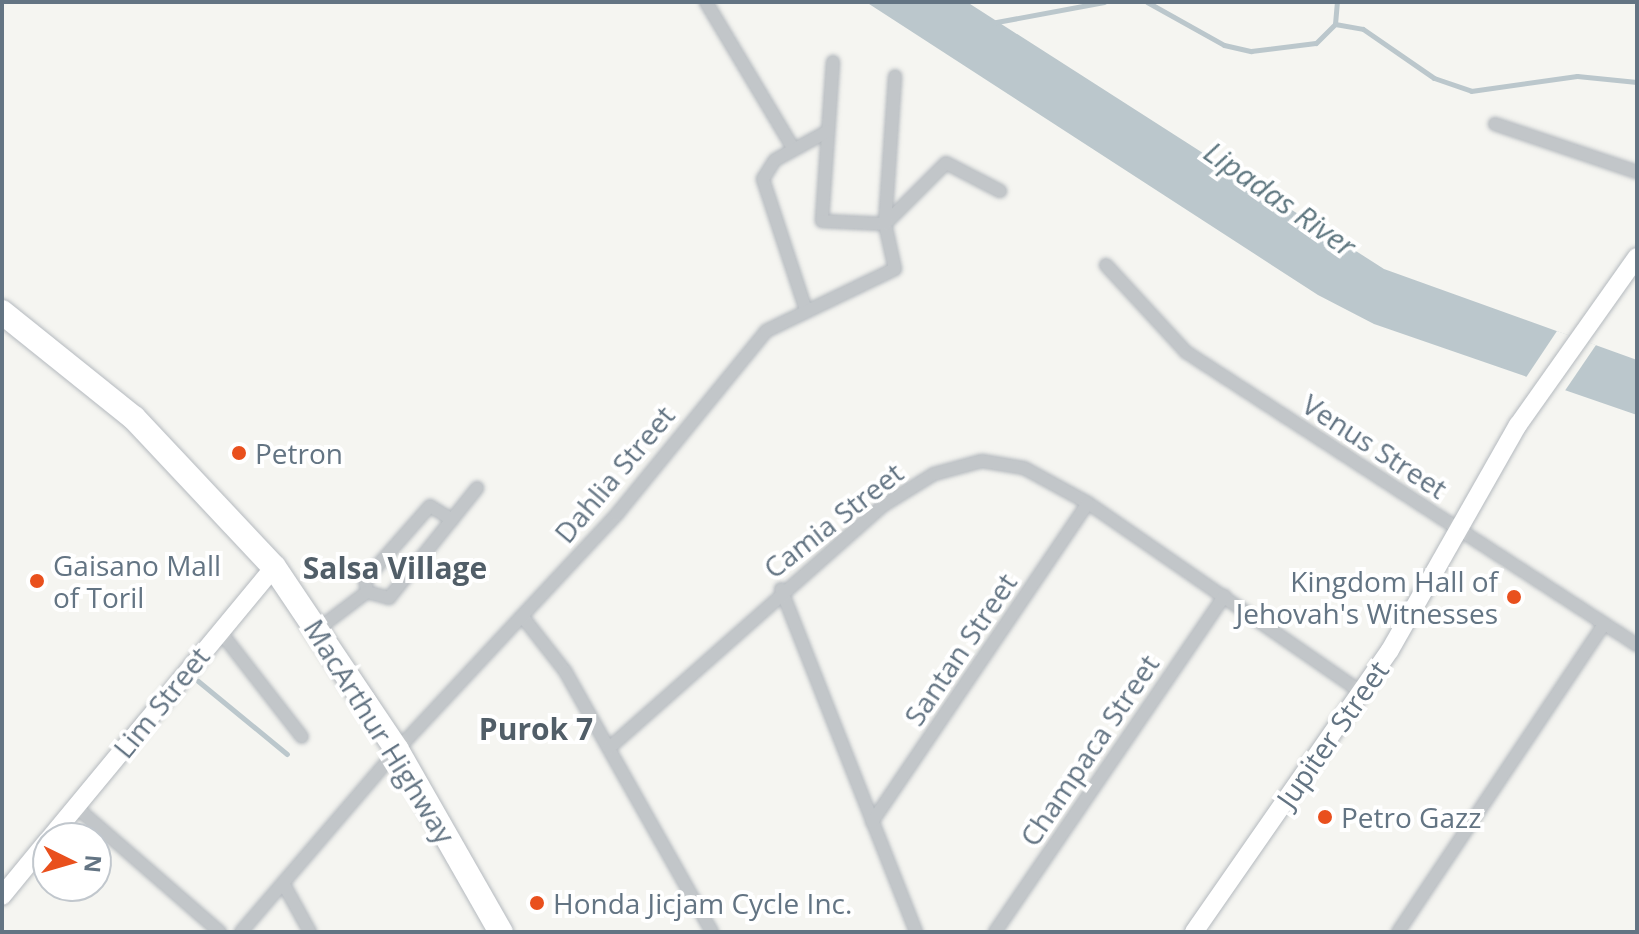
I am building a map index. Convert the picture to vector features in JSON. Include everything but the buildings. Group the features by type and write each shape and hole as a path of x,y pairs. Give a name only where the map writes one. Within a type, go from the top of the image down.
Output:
{"highway":[{"name":"MacArthur Highway","path":"2,312 134,418 274,567 397,750 501,932"}],"main road":[{"name":"Jupiter Street","path":"1194,932 1361,692 1518,425 1586,322 1637,257"},
{"name":"Lim Street","path":"63,822 274,567"},
{"name":"Lim Street","path":"2,896 32,860"}],"street":[{"path":"706,2 793,148"},
{"path":"833,62 822,221 885,224 946,163 1000,191"},
{"path":"885,224 895,76"},
{"path":"1495,124 1637,172"},
{"path":"805,307 763,190 767,169 793,148 828,131"},
{"name":"Dahlia Street","path":"241,932 397,750 617,514 748,351 805,307 895,269 885,224"},
{"name":"Venus Street","path":"1106,265 1186,352 1637,645"},
{"name":"Camia Street","path":"609,748 781,589 912,485 957,466 1003,462 1088,503 1361,692"},
{"path":"367,592 389,598 477,488"},
{"name":"Santan Street","path":"872,822 1088,503"},
{"path":"367,592 365,580 430,506 452,520"},
{"path":"781,589 846,739 872,822 916,932"},
{"path":"318,629 367,592"},
{"name":"Champaca Street","path":"995,932 1224,596"},
{"path":"522,616 609,748 712,932"},
{"path":"1398,932 1604,624"},
{"path":"219,630 302,737"},
{"path":"76,807 220,932"},
{"path":"283,883 310,932"}],"shaded area":[{"path":"866,2 967,2 1384,269 1637,360 1637,415 1374,324 1318,295"}],"pier":[{"path":"1557,331 1596,345 1562,395 1523,382"}],"waterway":[{"path":"991,23 1104,2"},
{"path":"1147,2 1224,45 1251,51 1316,43 1335,24 1337,2"},
{"path":"1335,24 1363,29 1434,78 1471,91 1577,76 1637,82"},
{"path":"198,681 287,754"}],"place":[{"name":"Petron","path":"239,453"},
{"name":"Gaisano Mall of Toril","path":"37,581"},
{"name":"Kingdom Hall of Jehovah's Witnesses","path":"1514,597"},
{"name":"Petro Gazz","path":"1325,817"},
{"name":"Honda Jicjam Cycle Inc.","path":"537,903"}],"district":[{"name":"Salsa Village","path":"395,568"},
{"name":"Purok 7","path":"536,729"}],"water label":[{"name":"Lipadas River","path":"1280,199"}]}
